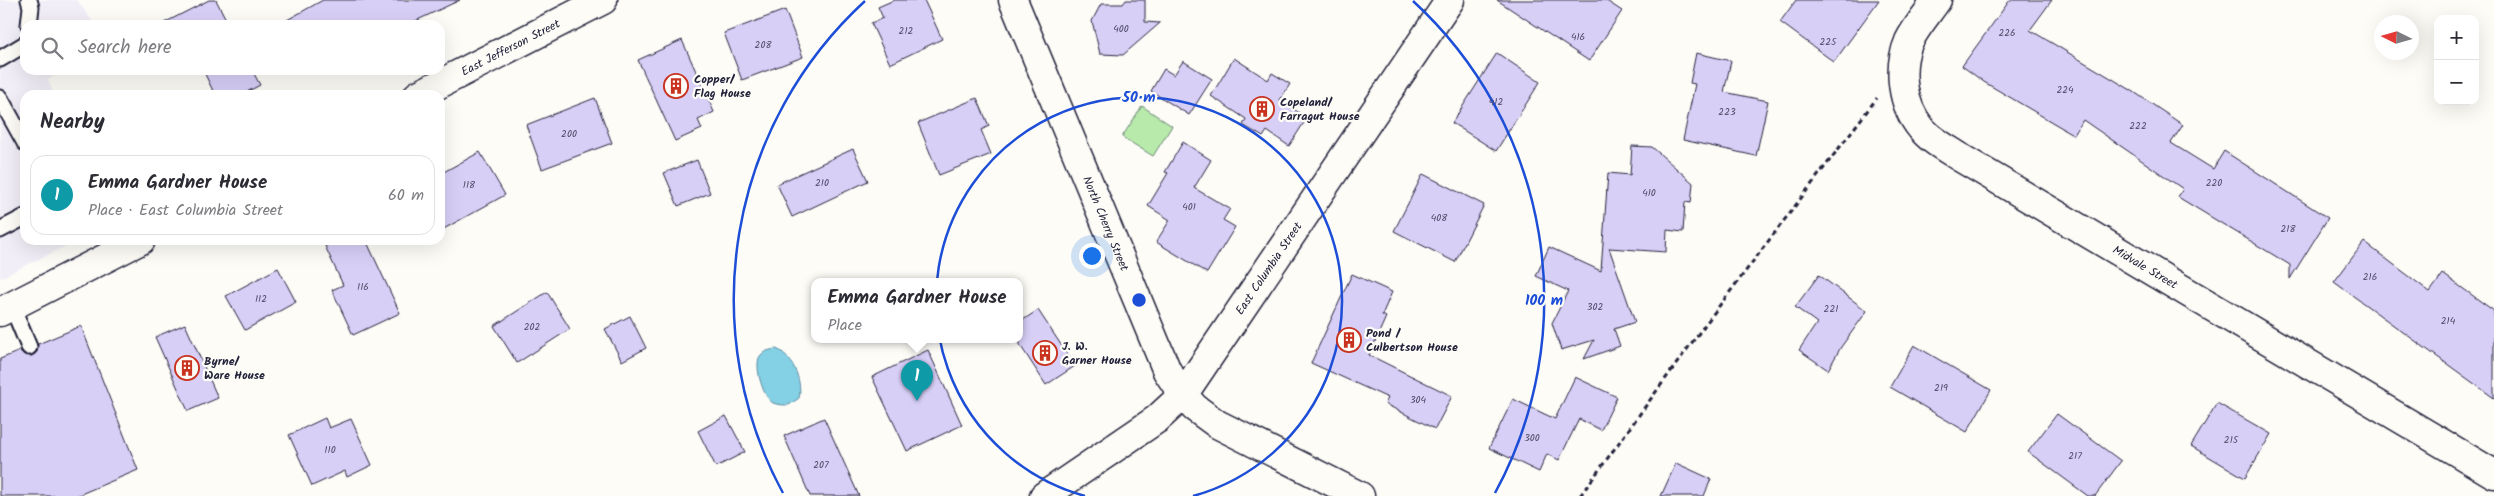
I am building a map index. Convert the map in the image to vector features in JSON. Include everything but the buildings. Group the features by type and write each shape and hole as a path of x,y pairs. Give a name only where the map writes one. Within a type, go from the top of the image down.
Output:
{"street":[{"name":"East Jefferson Street","path":"428,90 602,0"},
{"name":"North Cherry Street","path":"1013,0 1167,371 1183,395 1195,408 1221,426 1360,496"},
{"name":"East Columbia Street","path":"1044,496 1157,419 1183,395 1450,0"},
{"name":"Midvale Street","path":"1937,0 1909,42 1904,56 1903,84 1906,101 1921,129 1954,154 2494,474"},
{"path":"6,309 131,245"}],"lane":[{"path":"29,0 31,7 30,20"},
{"path":"0,59 20,47"},
{"path":"0,98 20,134"},
{"path":"0,230 20,220"},
{"path":"6,309 29,347"}],"path":[{"path":"1580,496 1864,114 1886,89 1903,84"}],"shaded area":[{"path":"0,0 77,0 91,20 20,20 20,75 55,75 48,80 52,90 20,90 20,245 68,245 0,278"}],"green space":[{"path":"1142,106 1172,126 1153,156 1122,137"}],"water":[{"path":"776,349 782,352 791,362 798,377 799,398 789,405 775,404 769,400 759,375 758,363 760,356 766,351"}],"place":[{"name":"Copper/ Flag House","path":"676,86"},
{"name":"Copeland/ Farragut House","path":"1262,109"},
{"name":"Pond / Culbertson House","path":"1349,340"},
{"name":"J. W. Garner House","path":"1045,353"},
{"name":"Byrne/ Ware House","path":"187,368"},
{"name":"Emma Gardner House","path":"917,401"}]}
